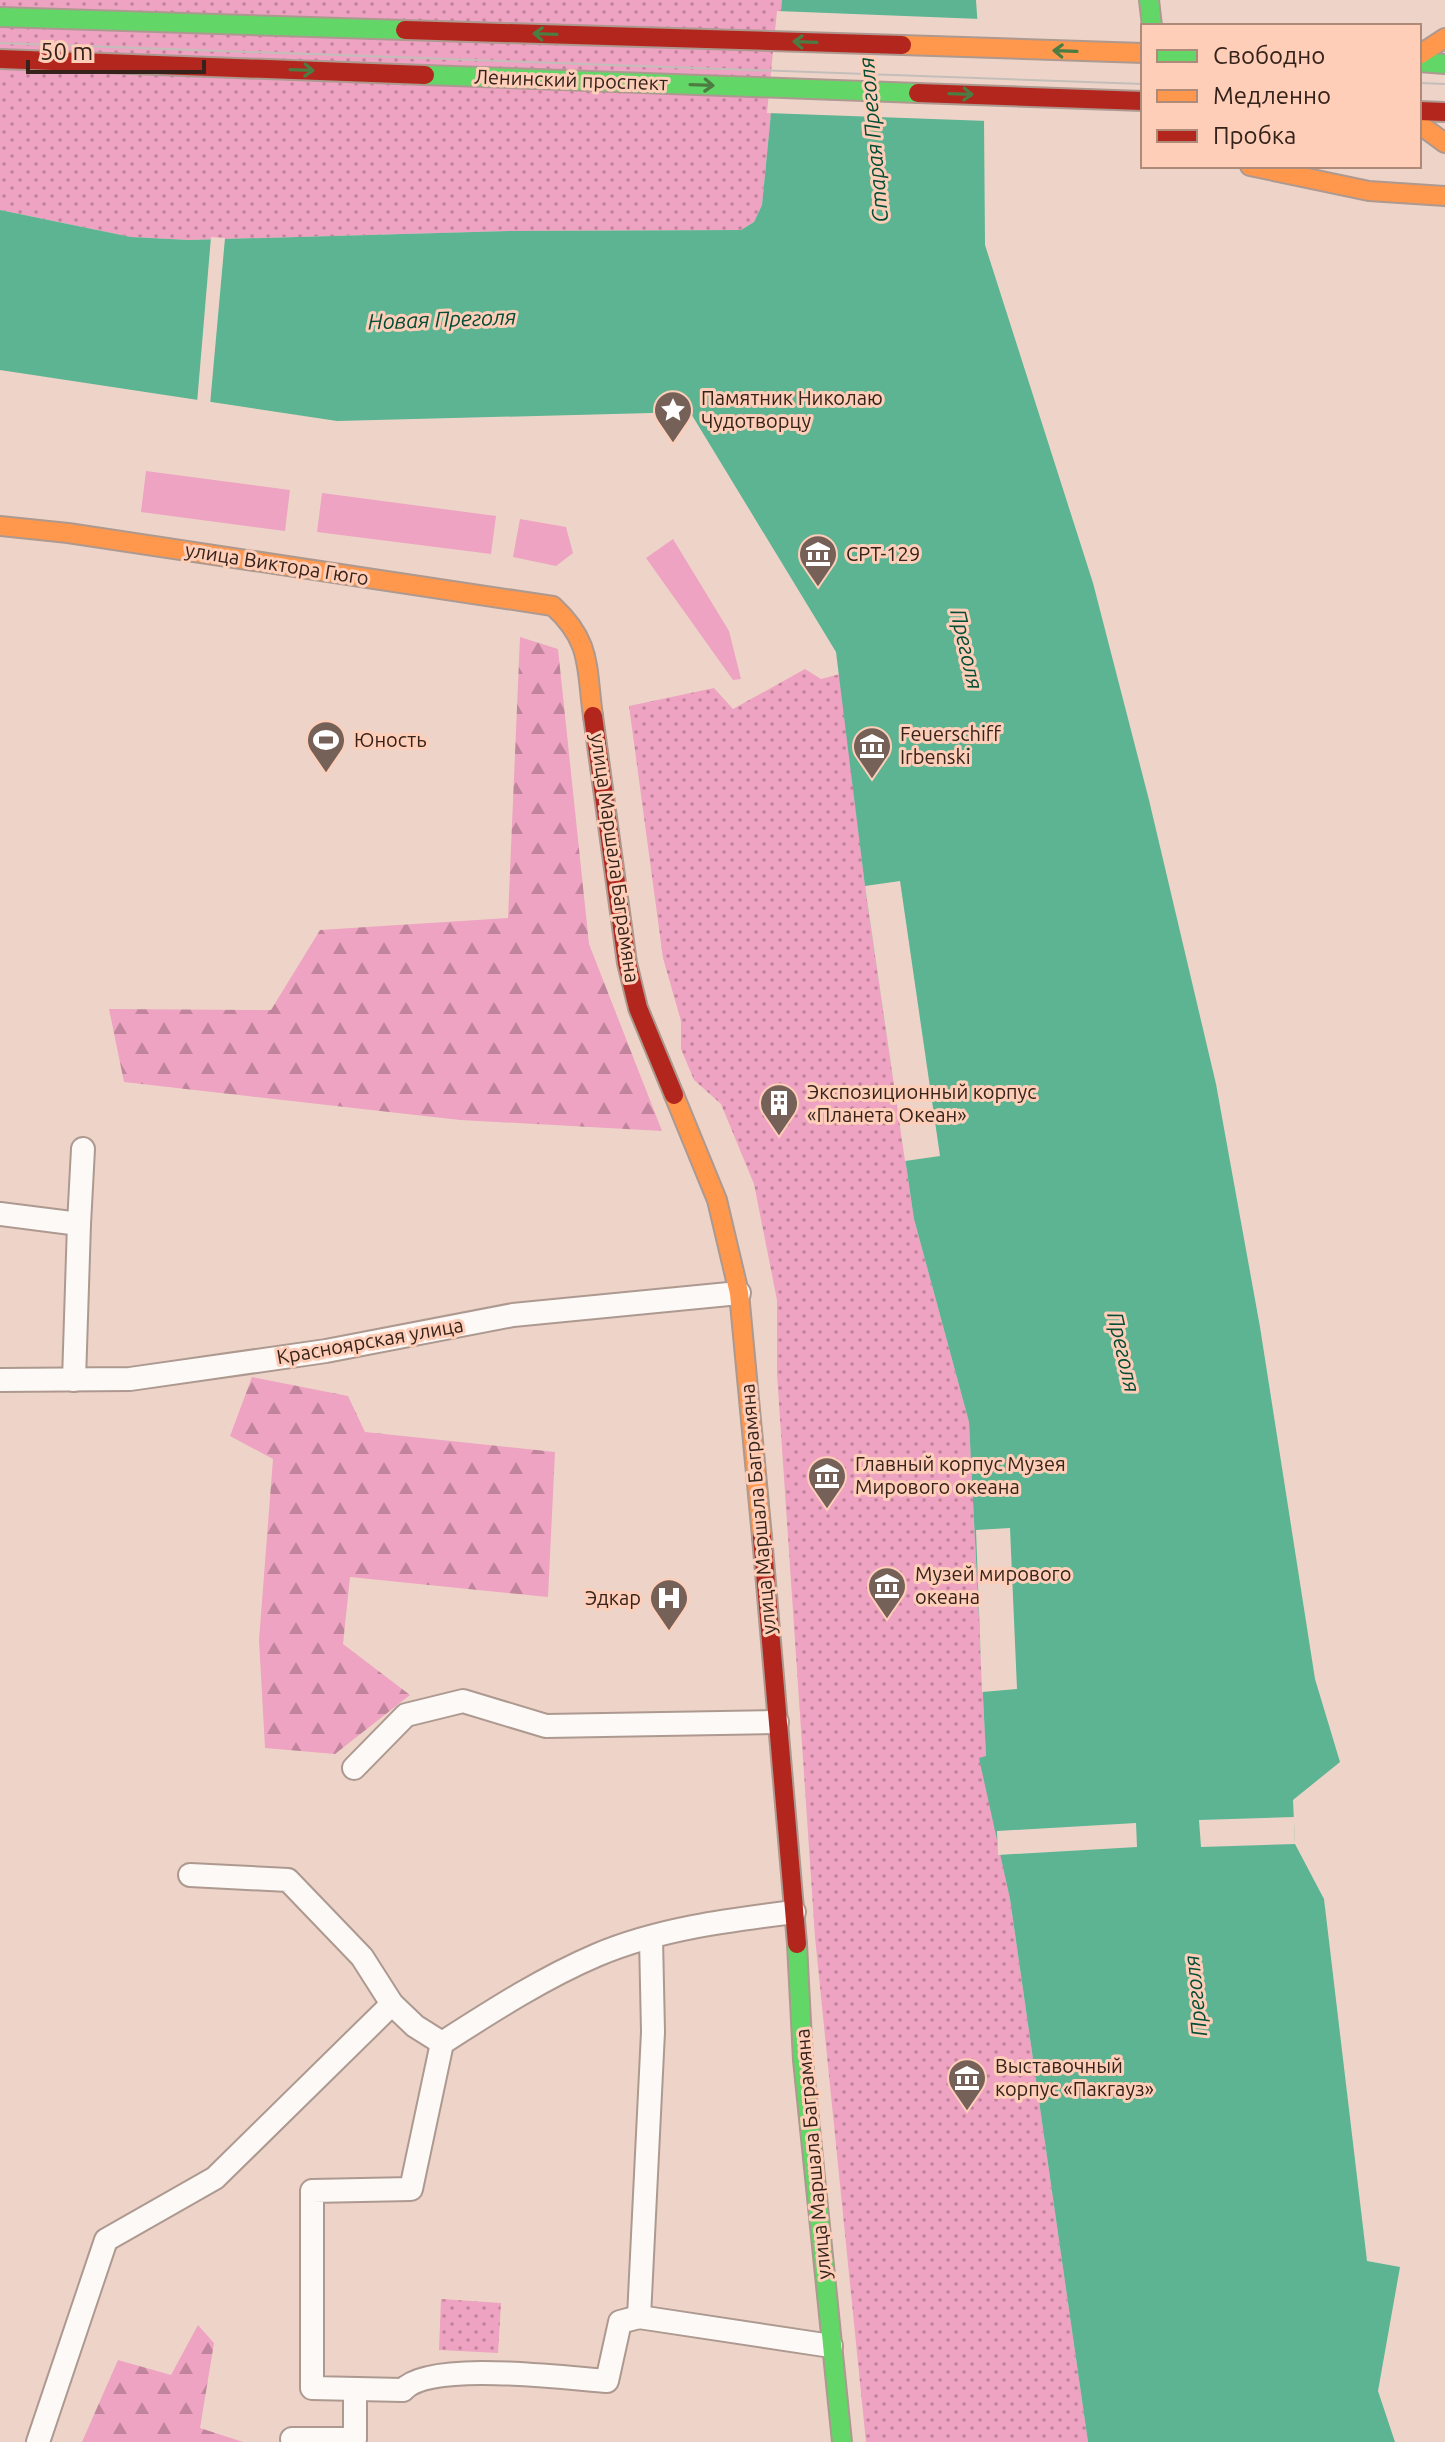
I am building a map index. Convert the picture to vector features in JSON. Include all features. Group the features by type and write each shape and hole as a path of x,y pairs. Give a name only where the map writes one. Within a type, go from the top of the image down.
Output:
{"street":[{"path":"1149,0 1152,24"},
{"path":"0,17 1141,53"},
{"path":"1421,54 1445,38"},
{"name":"Ленинский проспект","path":"0,59 1141,101"},
{"path":"1421,62 1445,64"},
{"path":"1421,111 1445,112"},
{"path":"1421,125 1445,143"},
{"path":"1260,168 1369,191 1445,196"},
{"name":"улица Виктора Гюго","path":"0,526 68,533 553,606"},
{"name":"улица Маршала Баграмяна","path":"553,606 575,626 588,666 616,891 638,1008 717,1200 739,1293 794,1912 803,2060 842,2442"},
{"path":"74,1380 83,1149"},
{"path":"0,1214 79,1224"},
{"name":"Красноярская улица","path":"0,1380 130,1379 326,1351 513,1315 739,1293"},
{"path":"354,1768 406,1715 463,1701 546,1726 777,1722"},
{"path":"190,1875 288,1880 362,1957 392,2004 415,2026 442,2043"},
{"path":"794,1912 700,1926 598,1954 505,2002 442,2043 411,2189 312,2191 312,2388 403,2390 410,2382 456,2372 607,2381 620,2322 639,2317 831,2346"},
{"path":"639,2317 653,2032 651,1938"},
{"path":"38,2442 106,2240 215,2178 392,2004"},
{"path":"292,2439 355,2439 355,2389"}],"green space":[{"path":"0,0 782,0 762,205 754,222 741,230 509,231 189,240 131,237 0,210"},
{"path":"146,471 290,490 285,531 141,512"},
{"path":"322,493 496,516 491,554 317,532"},
{"path":"520,519 566,527 573,553 556,566 513,557"},
{"path":"673,539 729,631 741,679 733,680 646,558"},
{"path":"520,637 558,649 589,944 662,1131 460,1120 124,1082 109,1009 271,1010 320,930 508,918"},
{"name":"Музей мирового океана","path":"805,669 821,679 840,674 865,886 914,1219 969,1422 986,1757 980,1759 1010,1899 1088,2442 866,2442 815,1937 777,1374 777,1300 754,1184 721,1104 694,1080 681,1049 681,1021 663,958 629,706 714,688 733,709"},
{"path":"252,1377 348,1396 365,1432 555,1452 548,1597 350,1577 343,1644 410,1695 335,1754 265,1748 259,1640 273,1459 230,1436"},
{"path":"441,2299 501,2303 498,2353 439,2350"},
{"path":"198,2325 214,2343 200,2428 243,2442 82,2442 118,2360 171,2375"}],"water":[{"path":"782,0 976,0 984,120 985,245 1093,583 1149,800 1216,1084 1260,1327 1315,1679 1340,1762 1293,1800 1295,1844 1324,1899 1367,2261 1400,2267 1378,2391 1395,2442 1088,2442 1010,1899 979,1758 986,1756 969,1422 914,1219 865,886 836,652 690,412 337,421 0,370 0,210 131,237 189,240 509,231 741,230 754,222 762,205"}],"pier":[{"path":"777,11 981,19 988,121 767,113"},
{"path":"211,237 225,238 210,405 197,403"},
{"path":"900,881 940,1156 905,1161 865,886"},
{"path":"1010,1528 1017,1689 982,1692 976,1530"},
{"path":"1294,1817 1295,1844 1201,1847 1199,1820"},
{"path":"1136,1823 1137,1847 998,1855 997,1831"}],"tram line":[{"path":"0,43 1141,84"},
{"path":"1421,83 1445,84"}],"traffic: fast":[{"path":"1149,0 1152,24"},
{"path":"0,17 405,30"},
{"path":"1421,62 1445,64"},
{"path":"425,75 918,93"},
{"path":"797,1944 803,2060 842,2442"}],"traffic: slow":[{"path":"1421,54 1445,38"},
{"path":"902,45 1141,53"},
{"path":"1421,125 1445,143"},
{"path":"1260,168 1369,191 1445,196"},
{"path":"0,526 68,533 553,606 566,619 581,643 588,669 593,716"},
{"path":"674,1095 717,1200 739,1293 762,1537"}],"traffic: jam":[{"path":"405,30 902,45"},
{"path":"0,59 425,75"},
{"path":"918,93 1141,101"},
{"path":"1421,111 1445,112"},
{"path":"593,716 627,963 638,1008 674,1095"},
{"path":"762,1537 797,1944"}],"place":[{"name":"Памятник Николаю Чудотворцу","path":"673,444"},
{"name":"СРТ-129","path":"818,588"},
{"name":"Юность","path":"326,774"},
{"name":"Feuerschiff Irbenski","path":"872,780"},
{"name":"Экспозиционный корпус «Планета Океан»","path":"779,1137"},
{"name":"Главный корпус Музея Мирового океана","path":"827,1510"},
{"name":"Музей мирового океана","path":"887,1620"},
{"name":"Эдкар","path":"669,1632"},
{"name":"Выставочный корпус «Пакгауз»","path":"967,2112"}],"water label":[{"name":"Старая Преголя","path":"873,140"},
{"name":"Новая Преголя","path":"442,319"},
{"name":"Преголя","path":"967,649"},
{"name":"Преголя","path":"1124,1352"},
{"name":"Преголя","path":"1195,1996"}]}
